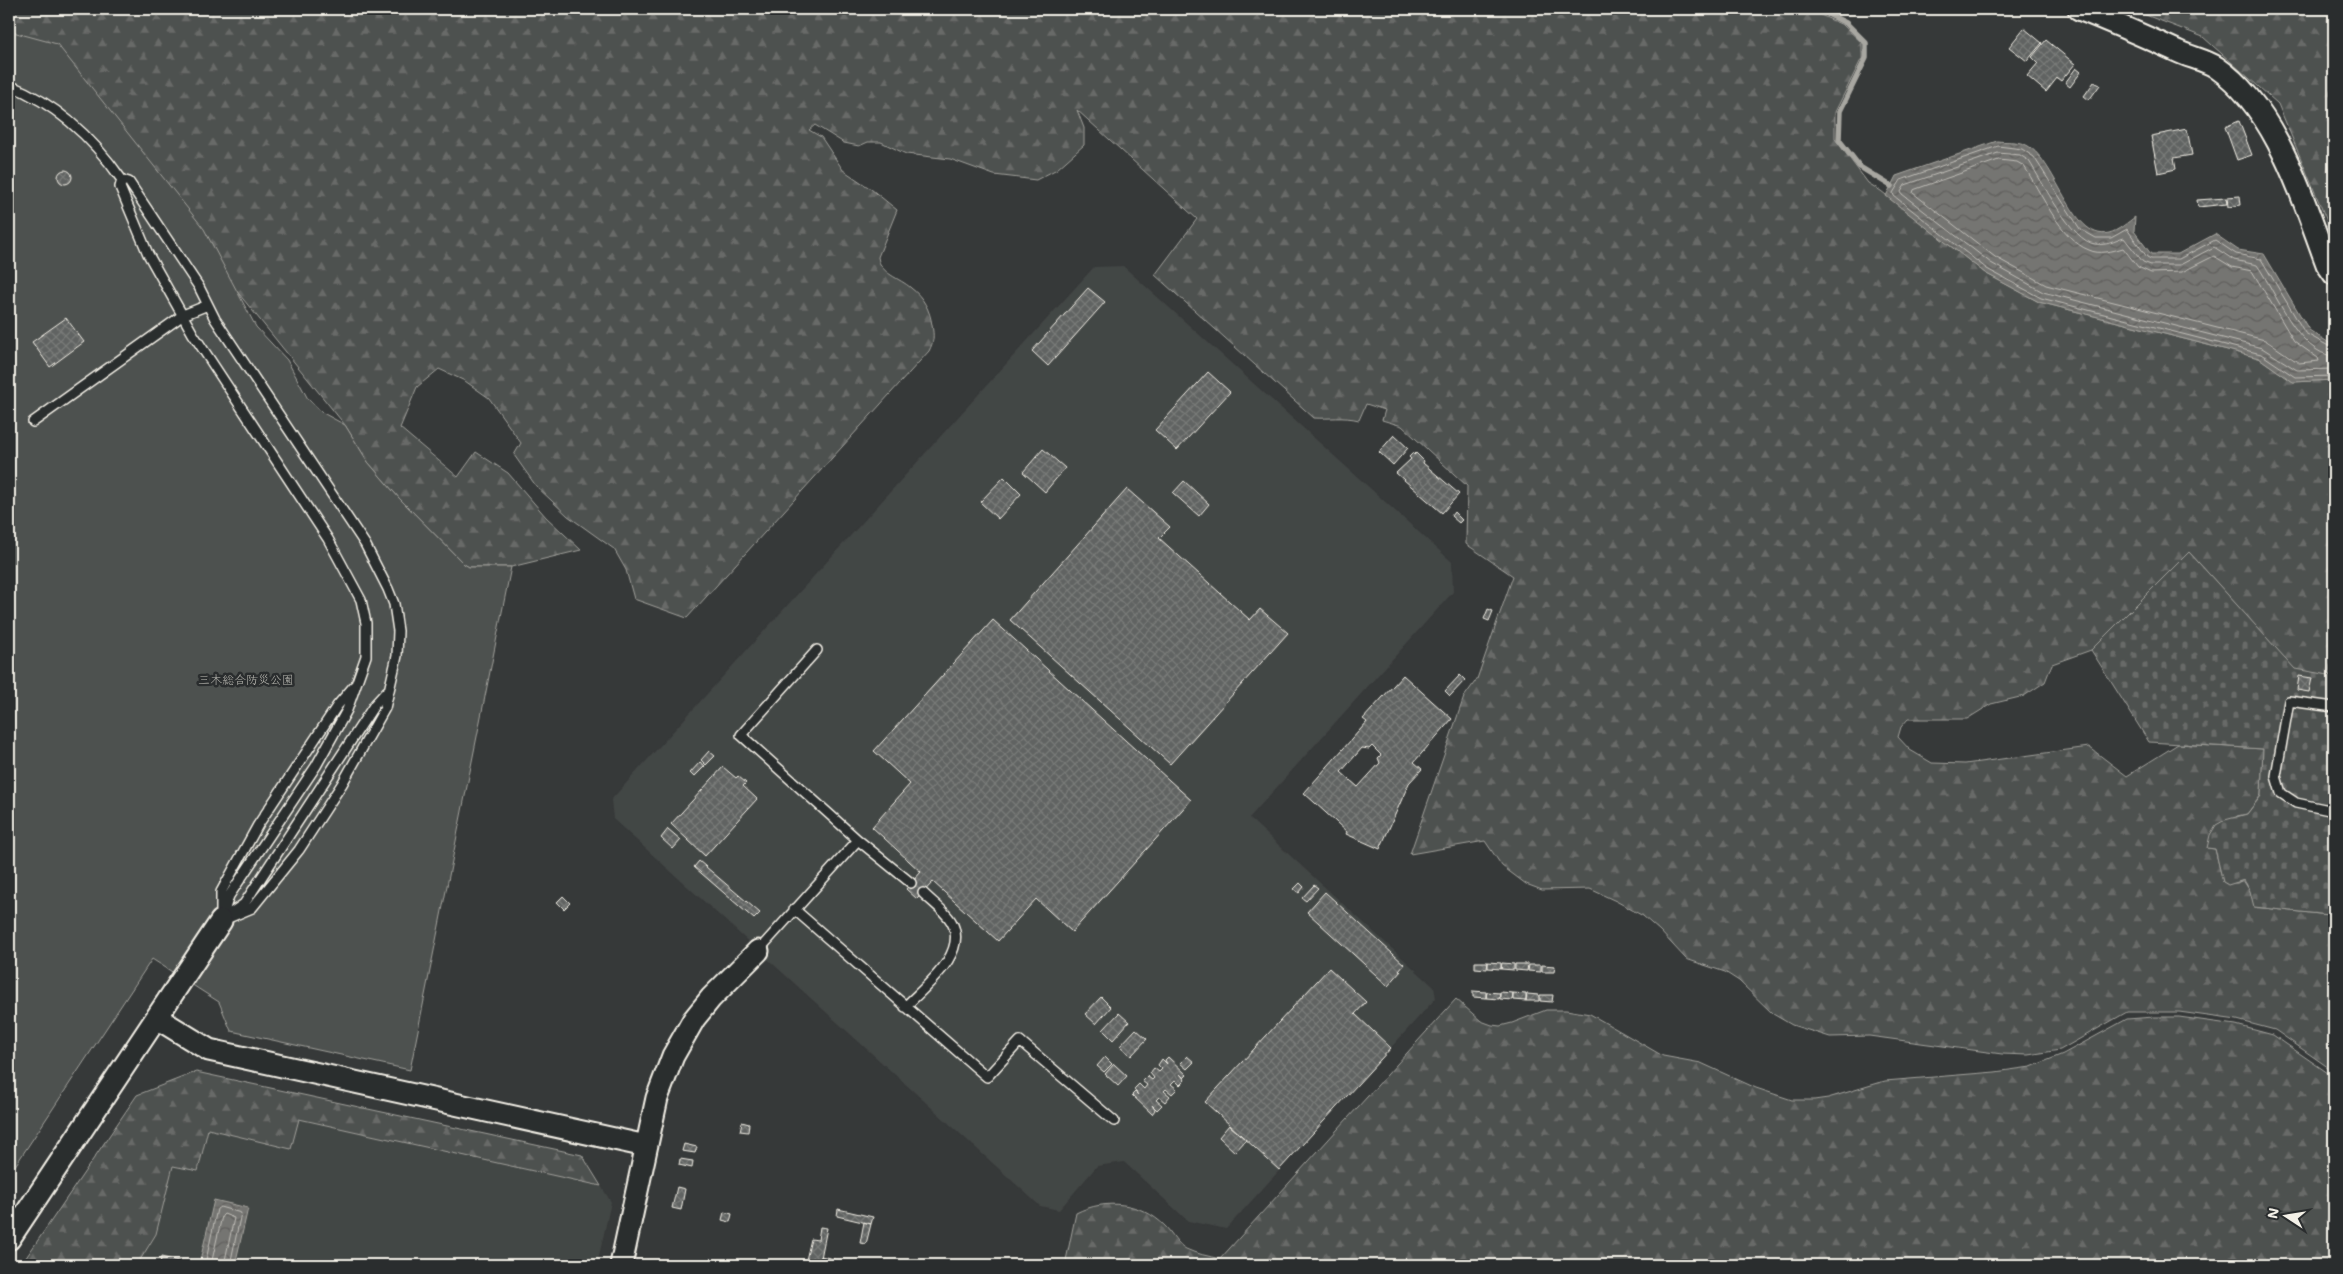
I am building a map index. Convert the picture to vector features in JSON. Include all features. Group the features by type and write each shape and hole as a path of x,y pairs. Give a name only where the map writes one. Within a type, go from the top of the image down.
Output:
{"street":[{"path":"2079,9 2140,33 2177,52 2215,67 2248,97 2279,144 2327,264 2334,274"},
{"path":"9,1239 221,921"},
{"path":"620,1265 657,1098 679,1043 711,998 758,951"},
{"path":"156,1018 209,1050 646,1146"}],"lane":[{"path":"9,85 37,98 78,127 100,150 122,180 129,182 199,287 215,319 365,544 382,574 394,604 398,632 396,656 387,691 385,708 342,784 299,850 252,908 221,921"},
{"path":"122,180 120,187 144,246 193,334 318,523 357,592 363,610 367,634 366,656 347,710 316,766 229,896 221,921"},
{"path":"33,422 183,315 208,305"},
{"path":"817,650 741,736 858,840 911,883"},
{"path":"221,921 221,892 258,825 337,706 359,680"},
{"path":"221,921 244,904 375,704 387,691"},
{"path":"2334,706 2290,701 2276,776 2281,794 2287,799 2296,804 2334,811"},
{"path":"758,951 858,840"},
{"path":"905,1007 949,960 956,947 955,935 950,919 923,893"},
{"path":"794,909 986,1077 1020,1041 1114,1121"}],"shaded area":[{"path":"1123,266 1452,562 1453,592 1249,818 1434,987 1436,998 1226,1229 1188,1221 1124,1162 1097,1166 1059,1210 1040,1206 613,819 611,800 1094,267"},
{"path":"298,1119 601,1186 611,1202 597,1265 137,1265 156,1234 173,1166 198,1171 208,1129 290,1148"}],"green space":[{"path":"9,9 1812,9 1816,13 1843,25 1862,43 1862,58 1835,112 1835,139 1868,183 1881,191 1985,273 2039,302 2259,358 2293,382 2334,380 2334,676 2295,670 2189,552 2091,650 2052,664 2045,682 2024,696 1991,704 1967,719 1908,719 1901,727 1898,737 1910,750 1932,763 1965,764 2089,747 2127,776 2178,744 2263,749 2261,795 2247,814 2237,816 2207,848 2215,849 2223,882 2237,883 2243,880 2250,891 2255,907 2329,915 2334,919 2334,1265 1065,1265 1076,1213 1087,1208 1111,1204 1134,1207 1145,1212 1165,1226 1186,1249 1220,1259 1456,999 1481,1021 1500,1026 1546,1010 1566,1010 1590,1014 1663,1056 1701,1063 1756,1088 1792,1100 1828,1098 1885,1081 1995,1072 2031,1067 2063,1054 2127,1019 2154,1017 2179,1017 2236,1025 2273,1035 2328,1073 2332,1070 2275,1030 2237,1020 2179,1012 2127,1012 2060,1050 2028,1055 2002,1054 1869,1036 1830,1037 1792,1025 1773,1014 1739,981 1725,972 1686,959 1643,916 1616,901 1590,889 1542,890 1526,884 1502,866 1485,841 1410,854 1464,697 1477,679 1513,576 1466,544 1467,486 1402,426 1382,420 1385,410 1366,404 1359,420 1314,418 1155,275 1197,219 1077,110 1084,128 1084,145 1057,169 1036,180 994,175 950,159 906,154 881,142 868,142 859,146 844,143 815,125 809,130 821,137 843,170 897,210 878,257 882,268 907,284 928,309 933,341 929,351 687,618 634,599 626,570 614,549 568,516 536,486 514,455 521,443 489,398 465,381 439,369 417,387 400,428 458,477 476,452 508,473 546,517 581,550 511,567 469,567 464,564 399,498 368,462 345,425 235,289 204,230 9,38"},
{"path":"2130,9 2334,9 2334,238 2278,104 2203,37"},
{"name":"三木総合防災公園","path":"9,31 57,44 204,229 256,327 287,360 308,399 323,413 345,425 368,462 399,498 464,564 469,567 511,567 410,1070 231,1031 219,1002 152,959 9,1175"},
{"path":"2189,552 2295,669 2334,676 2334,919 2329,915 2254,907 2250,891 2244,880 2228,885 2223,882 2215,849 2207,848 2210,835 2216,825 2225,820 2247,814 2261,796 2263,749 2149,742 2091,650"},
{"path":"196,1072 582,1155 601,1186 299,1119 291,1149 208,1129 198,1171 173,1166 156,1234 137,1265 21,1265 137,1095"}],"water":[{"path":"1997,141 2021,143 2035,152 2045,164 2074,212 2084,225 2096,232 2112,232 2135,217 2134,231 2151,254 2178,254 2215,234 2238,250 2264,254 2309,330 2334,346 2334,380 2293,382 2259,358 2039,302 1985,273 1886,196 1896,176"},
{"path":"214,1200 248,1208 235,1265 199,1265"}],"building":[{"path":"2024,28 2042,43 2027,61 2009,47"},
{"path":"2046,40 2075,64 2061,81 2057,78 2046,92 2027,76 2038,63 2032,57"},
{"path":"2076,68 2081,72 2070,87 2065,83"},
{"path":"2094,82 2100,85 2089,100 2084,96"},
{"path":"2239,121 2252,155 2237,160 2225,127"},
{"path":"2187,129 2192,155 2174,158 2176,169 2158,173 2151,136"},
{"path":"62,170 68,170 72,177 68,184 62,184 58,180 58,174"},
{"path":"2240,196 2241,205 2228,207 2227,197"},
{"path":"2226,198 2227,204 2198,207 2197,200"},
{"path":"1088,288 1105,302 1048,366 1032,351"},
{"path":"66,318 84,342 50,367 32,342"},
{"path":"1208,372 1230,392 1177,450 1155,430"},
{"path":"1394,435 1408,448 1393,465 1379,452"},
{"path":"1043,449 1065,468 1045,492 1023,472"},
{"path":"1413,453 1414,455 1416,453 1424,461 1423,463 1459,494 1442,513 1396,473 1411,459 1409,457"},
{"path":"1004,477 1021,494 998,519 980,502"},
{"path":"1184,481 1209,504 1199,516 1173,493"},
{"path":"1127,489 1170,527 1159,538 1250,620 1260,609 1288,633 1170,764 1010,620"},
{"path":"1454,512 1462,520 1459,523 1451,516"},
{"path":"1488,609 1493,611 1489,621 1484,619"},
{"path":"993,620 1191,800 1072,932 1036,899 998,941 933,882 917,899 906,889 921,872 872,827 910,784 874,751"},
{"path":"1403,675 1452,719 1414,762 1422,769 1409,783 1380,849 1346,834 1347,832 1304,793 1367,722 1363,719","holes":["1372,746 1381,755 1378,758 1380,763 1358,787 1341,772 1362,748 1369,749"]},
{"path":"1460,675 1465,680 1450,696 1445,691"},
{"path":"2299,676 2312,678 2309,692 2297,690"},
{"path":"709,751 715,756 706,765 701,760"},
{"path":"700,762 705,766 694,777 690,773"},
{"path":"723,767 736,778 738,776 746,783 743,786 757,799 705,856 671,824"},
{"path":"668,829 681,840 673,849 661,838"},
{"path":"699,861 760,913 754,919 694,867"},
{"path":"1300,883 1304,887 1299,893 1294,889"},
{"path":"1314,885 1318,888 1306,901 1302,898"},
{"path":"1325,892 1404,964 1399,970 1401,971 1388,986 1307,912"},
{"path":"563,896 570,903 564,909 557,902"},
{"path":"1475,962 1488,962 1487,969 1475,968"},
{"path":"1488,962 1501,963 1501,969 1488,968"},
{"path":"1502,963 1514,964 1514,970 1501,969"},
{"path":"1515,964 1528,964 1527,971 1515,970"},
{"path":"1529,965 1541,965 1541,972 1528,971"},
{"path":"1542,965 1555,966 1554,972 1542,972"},
{"path":"1329,968 1366,1002 1355,1014 1391,1048 1279,1170 1205,1102"},
{"path":"1473,991 1486,992 1486,998 1473,997"},
{"path":"1487,992 1500,993 1499,999 1486,998"},
{"path":"1500,992 1513,993 1512,1000 1500,999"},
{"path":"1513,993 1526,994 1526,1001 1513,1000"},
{"path":"1527,994 1539,995 1539,1001 1526,1001"},
{"path":"1540,995 1553,995 1552,1002 1540,1001"},
{"path":"1101,997 1111,1007 1096,1024 1085,1014"},
{"path":"1119,1013 1129,1022 1113,1040 1103,1030"},
{"path":"1136,1029 1147,1039 1131,1056 1120,1046"},
{"path":"1187,1056 1194,1062 1187,1069 1180,1063"},
{"path":"1105,1057 1112,1064 1104,1072 1097,1066"},
{"path":"1168,1057 1187,1075 1184,1078 1180,1074 1185,1080 1180,1085 1175,1080 1171,1084 1177,1089 1172,1094 1166,1089 1164,1091 1170,1096 1165,1102 1159,1097 1156,1100 1162,1105 1157,1110 1152,1105 1155,1110 1152,1114 1132,1095 1135,1092 1138,1095 1134,1089 1139,1084 1144,1089 1147,1085 1142,1081 1147,1076 1152,1080 1154,1078 1150,1073 1154,1068 1159,1072 1162,1069 1158,1065 1162,1059 1167,1064 1165,1060"},
{"path":"1114,1064 1127,1076 1118,1086 1105,1074"},
{"path":"742,1122 749,1124 748,1132 740,1131"},
{"path":"1229,1125 1246,1140 1235,1152 1219,1137"},
{"path":"684,1144 697,1147 695,1153 682,1151"},
{"path":"680,1159 693,1161 692,1168 679,1165"},
{"path":"677,1187 685,1189 681,1210 672,1208"},
{"path":"838,1209 873,1217 871,1224 837,1216"},
{"path":"724,1212 732,1214 730,1222 722,1220"},
{"path":"864,1222 871,1224 866,1244 860,1243"},
{"path":"820,1227 827,1228 820,1263 806,1260 811,1239 818,1240"},
{"path":"821,1256 834,1259 833,1265 820,1263"},
{"path":"161,1257 187,1263 187,1265 160,1265"}],"waterway":[{"path":"1818,9 1846,23 1866,43 1866,58 1840,111 1839,140 1860,167 1891,186"}]}
